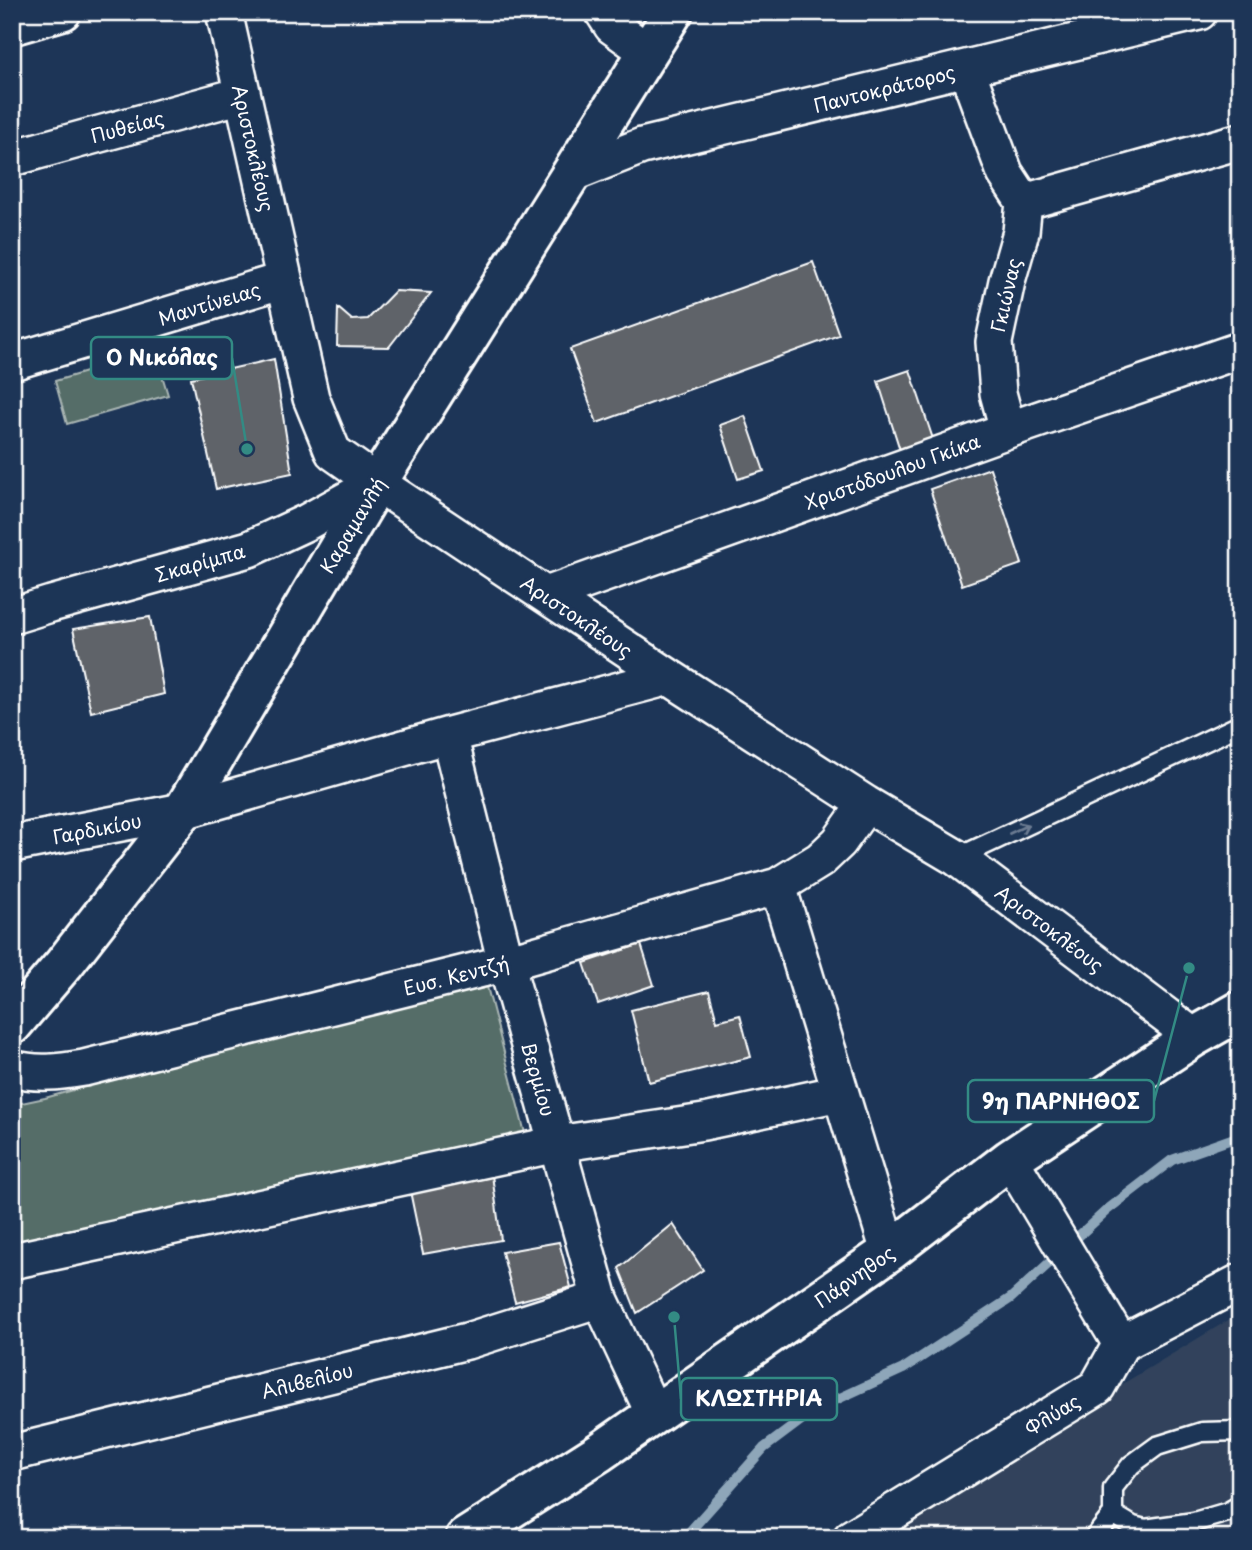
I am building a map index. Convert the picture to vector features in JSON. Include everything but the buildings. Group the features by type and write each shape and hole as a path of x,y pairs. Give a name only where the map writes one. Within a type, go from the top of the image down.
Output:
{"main road":[{"name":"Καραμανλή","path":"12,1025 64,964 183,811 377,483 673,12"},
{"name":"Πάρνηθος","path":"465,1538 600,1452 889,1252 1010,1158 1194,1037 1240,1011"}],"street":[{"path":"12,27 63,12"},
{"name":"Αριστοκλέους","path":"224,12 311,398 333,452 669,677 866,804 957,858 1194,1037"},
{"path":"603,12 612,26 648,52"},
{"name":"Παντοκράτορος","path":"572,174 642,146 1199,12"},
{"path":"966,68 1005,173 1024,202 1240,141"},
{"name":"Πυθείας","path":"12,158 243,95"},
{"name":"Γκιώνας","path":"1009,430 998,393 994,342 1021,232 1024,202"},
{"name":"Μαντίνειας","path":"12,362 284,281"},
{"name":"Χριστόδουλου Γκίκα","path":"546,595 1240,350"},
{"name":"Σκαρίμπα","path":"12,616 249,549 307,522 377,483"},
{"name":"Γαρδικίου","path":"12,844 183,811 449,735 669,677"},
{"name":"Βερμίου","path":"449,735 506,963 600,1299 654,1414"},
{"name":"Ευσ. Κεντζή","path":"12,1068 59,1072 84,1068 506,963 778,886 830,851 866,804"},
{"path":"778,886 889,1252"},
{"path":"12,1261 557,1144 704,1122 840,1093"},
{"path":"1010,1158 1121,1344 1239,1285"},
{"name":"Αλιβελίου","path":"12,1453 467,1341 600,1299"},
{"name":"Φλύας","path":"851,1538 1097,1387 1121,1344"}],"lane":[{"path":"957,858 1240,725"},
{"path":"1094,1538 1113,1514 1113,1488 1130,1465 1157,1446 1202,1432 1240,1431"},
{"path":"1113,1514 1144,1529 1194,1522 1240,1506"}],"shaded area":[{"path":"1240,1313 1240,1538 867,1538"}],"green space":[{"path":"155,352 168,395 67,424 55,381"},
{"path":"484,975 526,1137 12,1246 12,1105"}],"waterway":[{"path":"684,1538 764,1448 816,1409 903,1369 1011,1298 1107,1210 1172,1160 1240,1136"}],"place":[{"name":"Ο Νικόλας","path":"247,449"},
{"name":"9η ΠΑΡΝΗΘΟΣ","path":"1189,968"},
{"name":"ΚΛΩΣΤΗΡΙΑ","path":"674,1317"}]}
